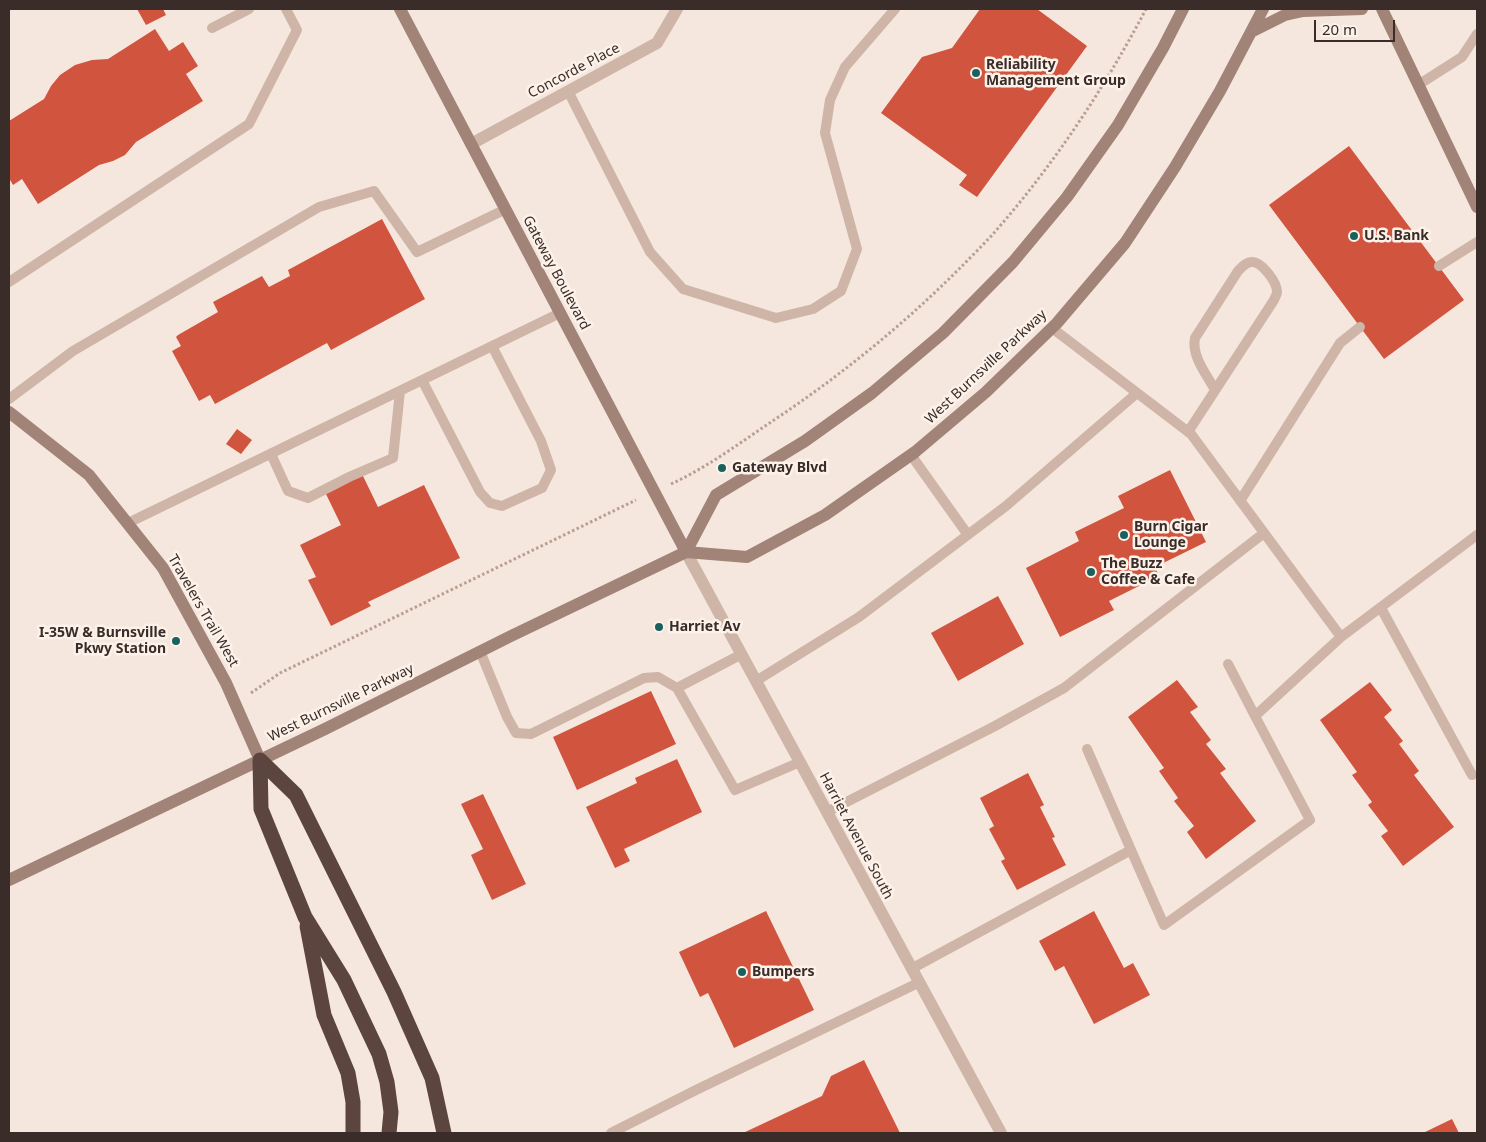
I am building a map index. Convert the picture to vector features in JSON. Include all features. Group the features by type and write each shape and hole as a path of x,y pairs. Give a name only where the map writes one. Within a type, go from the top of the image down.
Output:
{"highway":[{"path":"260,760 261,809 305,917 344,980 379,1054 387,1082 391,1112 389,1133"},
{"path":"260,760 296,795 394,992 432,1078 444,1133"},
{"path":"305,917 324,1015 348,1072 353,1102 353,1133"}],"street":[{"name":"Gateway Boulevard","path":"400,9 686,552"},
{"name":"Concorde Place","path":"471,144 657,43 677,9"},
{"path":"686,552 716,495 805,441 872,393 943,333 1013,262 1067,197 1118,125 1163,48 1183,9"},
{"name":"West Burnsville Parkway","path":"9,880 686,552 748,557 825,515 910,455 986,392 1052,328 1124,243 1175,168 1220,91 1263,9"},
{"path":"1251,32 1285,16 1303,11 1362,9"},
{"path":"1382,9 1477,208"},
{"name":"Travelers Trail West","path":"9,412 89,475 163,568 226,683 260,760"},
{"name":"Harriet Avenue South","path":"686,552 1001,1133"}],"lane":[{"path":"212,28 249,9"},
{"path":"9,282 249,124 297,30 286,9"},
{"path":"568,91 650,252 683,289 776,318 813,309 841,291 857,249 825,133 830,100 845,67 895,9"},
{"path":"1418,86 1462,57 1477,34"},
{"path":"9,399 73,350 318,207 374,191 417,252 506,210"},
{"path":"1439,266 1477,242"},
{"path":"1188,432 1274,300 1277,291 1274,282 1258,264 1250,262 1238,271 1195,338 1193,346 1196,355 1215,390"},
{"path":"128,524 560,313"},
{"path":"1240,501 1340,343 1360,327"},
{"path":"1052,328 1188,432 1341,637"},
{"path":"422,380 480,492 490,502 502,506 518,500 542,488 551,470 541,441 492,346"},
{"path":"271,454 288,491 308,498 393,458 400,391"},
{"path":"756,681 859,617 968,535 1006,506 1137,393"},
{"path":"910,455 968,535"},
{"path":"827,812 995,726 1064,688 1264,533"},
{"path":"1255,716 1341,637 1477,535"},
{"path":"1381,608 1472,775"},
{"path":"480,652 507,717 516,733 531,734 644,678 658,677 677,688 735,790 800,762"},
{"path":"677,688 742,654"},
{"path":"1087,749 1164,925 1310,820 1228,664"},
{"path":"911,969 1131,850"},
{"path":"611,1133 918,983"}],"path":[{"path":"257,690 280,673 696,472 812,394 880,342 933,295 993,235 1042,174 1090,105 1146,9"}],"building":[{"path":"137,9 163,9 166,15 146,25"},
{"path":"980,9 1037,9 1087,46 977,197 959,185 967,175 881,113 922,57 952,48"},
{"path":"155,29 169,51 183,42 198,66 186,74 203,101 136,142 125,155 99,165 38,204 22,179 13,185 9,178 9,121 44,99 60,75 75,65 92,60 108,59"},
{"name":"U.S. Bank","path":"1349,146 1464,300 1384,359 1269,205"},
{"path":"382,219 425,299 331,350 327,343 215,404 210,395 199,401 172,351 181,346 176,337 178,335 218,312 213,302 262,276 269,287 290,276 288,270"},
{"path":"237,429 252,440 241,454 226,444"},
{"path":"1170,470 1206,542 1155,567 1159,576 1109,601 1114,610 1060,637 1026,568 1079,541 1075,532 1124,508 1118,496"},
{"path":"362,474 378,507 424,485 460,558 368,602 371,606 331,626 308,580 316,577 300,545 341,525 325,492"},
{"path":"998,596 1024,644 958,681 931,633"},
{"path":"1177,680 1198,707 1190,712 1211,740 1206,744 1226,769 1220,773 1256,821 1206,859 1187,832 1194,826 1174,801 1178,798 1159,771 1164,768 1128,717"},
{"path":"1370,682 1392,710 1384,717 1403,741 1399,744 1419,771 1414,775 1454,827 1403,866 1381,836 1388,831 1368,805 1372,802 1352,775 1357,772 1320,720"},
{"path":"651,691 676,744 577,790 553,737"},
{"path":"677,759 702,812 624,849 630,861 615,868 586,807 637,783 635,778"},
{"path":"1028,773 1044,805 1040,807 1055,837 1052,838 1066,865 1017,890 1001,861 1005,859 989,829 994,826 980,798"},
{"path":"483,794 526,884 492,900 471,855 483,849 461,804"},
{"name":"Bumpers","path":"766,911 814,1010 734,1048 708,993 700,997 679,952"},
{"path":"1094,911 1124,968 1133,963 1150,995 1094,1024 1064,966 1055,971 1039,941"},
{"path":"864,1060 900,1133 743,1133 822,1096 831,1076"},
{"path":"1452,1119 1459,1133 1423,1133"}],"place":[{"name":"Reliability Management Group","path":"976,73"},
{"name":"U.S. Bank","path":"1354,236"},
{"name":"Gateway Blvd","path":"722,468"},
{"name":"Burn Cigar Lounge","path":"1124,535"},
{"name":"The Buzz Coffee & Cafe","path":"1091,572"},
{"name":"Harriet Av","path":"659,627"},
{"name":"I-35W & Burnsville Pkwy Station","path":"176,641"},
{"name":"Bumpers","path":"742,972"}]}
